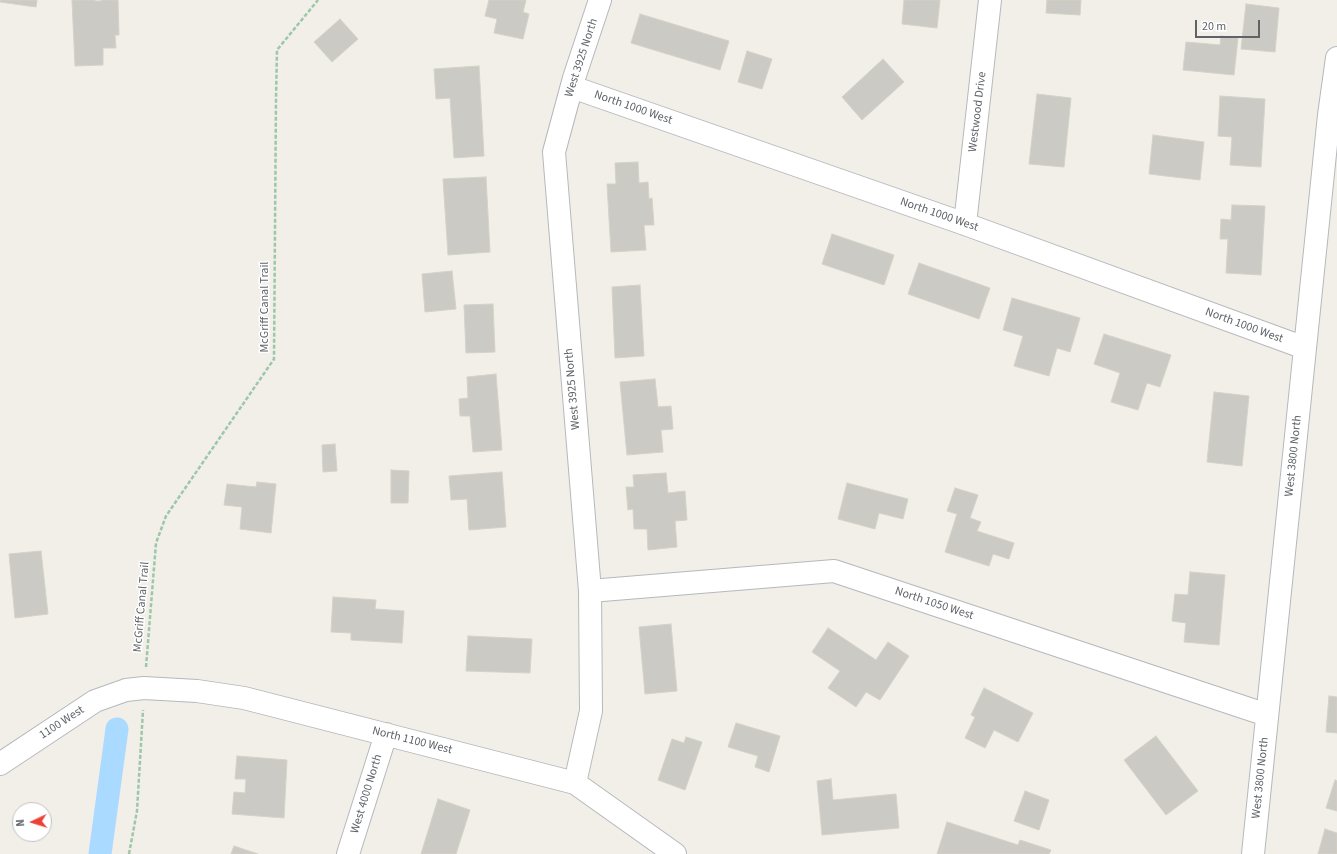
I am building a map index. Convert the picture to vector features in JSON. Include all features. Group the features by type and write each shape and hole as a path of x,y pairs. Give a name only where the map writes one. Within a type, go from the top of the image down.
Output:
{"street":[{"name":"West 3925 North","path":"575,783 591,711 590,591 554,152 572,87 600,0"},
{"name":"Westwood Drive","path":"965,224 990,0"},
{"name":"West 3800 North","path":"1253,854 1329,116 1337,58"},
{"name":"North 1000 West","path":"572,87 965,224 1305,348"},
{"name":"North 1050 West","path":"590,591 834,571 1267,715"},
{"name":"North 1100 West","path":"126,690 144,688 185,690 244,698 575,783 675,854"},
{"name":"1100 West","path":"0,764 95,701 126,690"},
{"name":"West 4000 North","path":"348,854 386,734"}],"path":[{"name":"McGriff Canal Trail","path":"146,665 156,543 166,516 274,359 276,98 278,50 318,0"},
{"path":"129,854 137,811 143,704"}],"building":[{"path":"0,0 37,0 36,7 0,2"},
{"path":"72,0 118,0 119,35 115,35 116,48 103,48 103,65 75,66"},
{"path":"489,0 526,0 523,12 529,14 523,39 494,33 497,19 485,16"},
{"path":"904,0 940,0 937,28 902,24"},
{"path":"1047,0 1081,0 1080,15 1046,13"},
{"path":"1246,4 1279,8 1275,52 1241,49"},
{"path":"640,14 729,41 720,70 631,43"},
{"path":"340,19 358,39 332,62 314,42"},
{"path":"1221,36 1238,38 1234,75 1183,70 1186,42 1220,45"},
{"path":"747,51 772,59 762,89 738,82"},
{"path":"883,59 904,82 862,120 842,97"},
{"path":"479,66 484,156 454,158 450,98 436,99 434,69"},
{"path":"1037,94 1071,98 1064,167 1029,164"},
{"path":"1220,96 1265,99 1261,167 1230,165 1232,137 1218,136"},
{"path":"1153,135 1204,142 1200,180 1149,174"},
{"path":"638,162 639,183 648,182 649,199 652,198 654,225 644,225 646,250 611,252 607,184 616,184 615,163"},
{"path":"486,177 490,252 448,255 443,179"},
{"path":"1232,205 1265,206 1261,275 1226,273 1228,239 1220,239 1221,219 1231,220"},
{"path":"832,234 894,255 884,285 822,264"},
{"path":"919,263 990,288 979,319 908,294"},
{"path":"452,271 456,309 425,312 422,274"},
{"path":"640,285 644,356 615,358 612,287"},
{"path":"1012,298 1080,318 1070,352 1057,348 1049,376 1014,366 1023,336 1003,330"},
{"path":"493,304 495,352 466,353 464,305"},
{"path":"1104,334 1171,355 1160,387 1147,383 1138,410 1111,402 1120,373 1094,364"},
{"path":"496,374 502,450 473,452 470,416 460,416 459,399 468,398 467,377"},
{"path":"655,379 658,407 671,406 673,429 661,430 663,452 627,455 620,382"},
{"path":"1214,392 1249,396 1242,466 1207,462"},
{"path":"335,444 337,471 323,472 322,445"},
{"path":"391,470 409,471 408,503 391,503"},
{"path":"502,472 506,527 469,530 467,499 451,500 449,476"},
{"path":"666,473 668,493 685,491 687,520 675,521 677,547 648,550 647,529 634,529 633,509 628,510 626,487 634,487 633,475"},
{"path":"257,482 276,484 271,533 240,529 242,507 224,505 227,484 256,487"},
{"path":"847,483 908,499 903,519 879,513 875,529 838,519"},
{"path":"955,488 978,495 970,518 981,522 977,531 1014,543 1009,559 993,554 989,566 945,552 957,514 947,511"},
{"path":"41,551 48,614 15,618 9,554"},
{"path":"1190,572 1225,575 1219,645 1184,642 1186,623 1172,621 1175,594 1188,595"},
{"path":"333,597 376,600 375,609 404,611 402,643 351,640 351,633 331,632"},
{"path":"671,624 677,691 645,694 639,627"},
{"path":"828,628 876,660 888,642 909,656 880,700 866,692 856,707 828,688 840,671 812,652"},
{"path":"468,636 532,639 530,673 466,671"},
{"path":"984,688 1033,713 1018,742 994,730 985,748 965,738 975,717 971,715"},
{"path":"1329,696 1337,697 1337,733 1326,732"},
{"path":"736,723 780,736 769,772 755,767 758,756 728,747"},
{"path":"1156,736 1198,791 1166,815 1124,760"},
{"path":"686,737 702,742 685,790 658,780 672,739 684,743"},
{"path":"237,756 287,760 284,818 232,814 234,792 245,793 246,779 235,779"},
{"path":"831,779 833,800 896,794 899,828 822,835 817,781"},
{"path":"1335,780 1337,781 1337,811 1326,808"},
{"path":"1025,791 1049,800 1039,830 1014,821"},
{"path":"438,799 470,810 456,854 421,854"},
{"path":"947,822 1018,845 1020,840 1051,850 1049,854 937,854"},
{"path":"1325,829 1337,833 1337,854 1318,854"},
{"path":"234,846 258,854 231,854"}],"waterway":[{"path":"100,854 117,729"}]}
